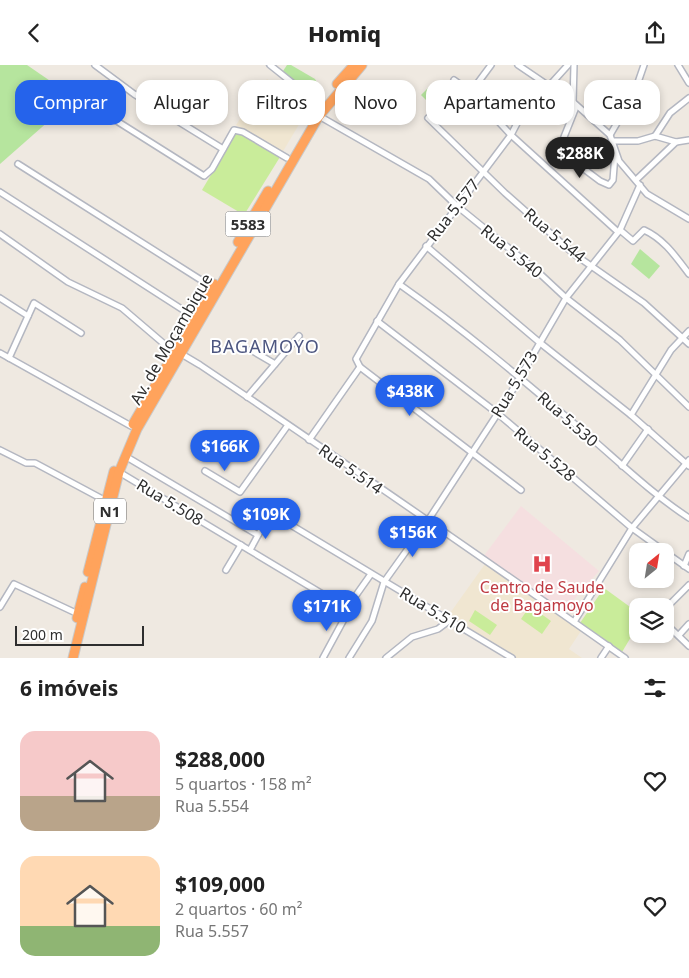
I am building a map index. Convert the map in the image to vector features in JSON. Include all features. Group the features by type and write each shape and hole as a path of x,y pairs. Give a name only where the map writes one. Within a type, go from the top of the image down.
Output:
{"highway":[{"name":"Av. de Moçambique","path":"325,99 354,65"},
{"name":"Av. de Moçambique","path":"325,108 362,65"},
{"name":"Av. de Moçambique","path":"177,352 194,317 308,125"},
{"name":"Av. de Moçambique","path":"74,657 78,614 113,472 131,426 313,125"},
{"name":"Av. de Moçambique","path":"74,657 119,472 136,429 164,372"}],"street":[{"path":"95,65 134,94 223,149"},
{"path":"270,65 289,80"},
{"path":"480,80 491,65"},
{"path":"518,65 538,80"},
{"name":"Rua 5.577","path":"554,80 568,65"},
{"path":"574,65 575,105 560,151 598,180 609,185 613,180 615,154 613,141 610,135 575,105"},
{"path":"610,135 631,100 644,65"},
{"path":"678,65 689,83"},
{"path":"654,136 661,123 670,113 689,98"},
{"name":"Rua 5.540","path":"325,118 420,172 457,206 537,271 566,298 620,340 654,376 689,407"},
{"path":"123,125 204,176 212,169 232,133 238,130 287,158"},
{"name":"Rua 5.544","path":"435,125 574,254 644,303 689,344"},
{"path":"502,125 619,231 633,241 644,230 654,235 678,258 689,274"},
{"name":"Rua 5.577","path":"360,367 356,359 398,284 511,135 516,125"},
{"path":"613,141 638,141 654,136 676,142 689,140"},
{"path":"636,180 676,142"},
{"path":"615,154 619,161 655,200 689,219"},
{"path":"18,164 212,287"},
{"name":"Rua 5.573","path":"349,658 372,621 384,582 427,522 497,413 566,298 619,231 640,185"},
{"path":"0,193 194,317"},
{"name":"Rua 5.514","path":"0,235 68,282 122,309 177,352 247,397 427,522 483,557 625,658"},
{"path":"426,246 539,343 631,415 688,463 632,527 574,622"},
{"name":"Rua 5.530","path":"398,284 446,318 519,377 658,497 689,518"},
{"path":"0,298 28,316"},
{"path":"9,358 34,303 81,333"},
{"name":"Rua 5.528","path":"377,321 497,413 632,527 654,543"},
{"path":"631,415 673,346 689,331"},
{"path":"247,397 299,336"},
{"path":"251,350 275,364"},
{"path":"0,353 131,426"},
{"path":"309,440 360,367 521,490"},
{"path":"205,471 240,492 288,425"},
{"path":"622,466 648,429"},
{"path":"0,450 28,464 35,463 106,501"},
{"path":"126,456 258,535 250,550"},
{"name":"Rua 5.508","path":"119,472 348,609"},
{"name":"Rua 5.510","path":"258,535 269,515 276,516 508,657"},
{"path":"226,570 241,545"},
{"path":"687,567 689,554"},
{"name":"Rua 5.528","path":"674,558 687,567"},
{"path":"323,658 349,613 348,609 371,574"},
{"path":"0,607 14,584 78,614"},
{"path":"674,600 689,585"},
{"path":"386,658 412,637 438,629 450,620"},
{"path":"680,635 689,624"},
{"path":"674,630 689,645"},
{"path":"601,658 609,647"}],"shaded area":[{"path":"238,122 238,125 299,125 282,153 236,125"},
{"name":"Centro de Saude de Bagamoyo","path":"521,506 599,571 563,612 483,557"},
{"path":"485,564 581,631 569,649 582,658 515,658 448,616"}],"green space":[{"path":"0,65 27,65 49,80 15,80 15,125 44,125 0,164"},
{"path":"287,65 291,65 316,80 292,80 283,71"},
{"path":"426,90 426,100 421,95"},
{"path":"237,131 280,157 244,215 202,190"},
{"path":"640,249 660,266 649,279 631,264"},
{"path":"604,588 629,606 629,640 622,652 580,623"},
{"path":"530,606 551,621 542,634 521,619"},
{"path":"475,610 497,625 490,635 469,621"}],"place":[{"name":"Centro de Saude de Bagamoyo","path":"542,564"}],"district":[{"name":"BAGAMOYO","path":"265,346"}]}
